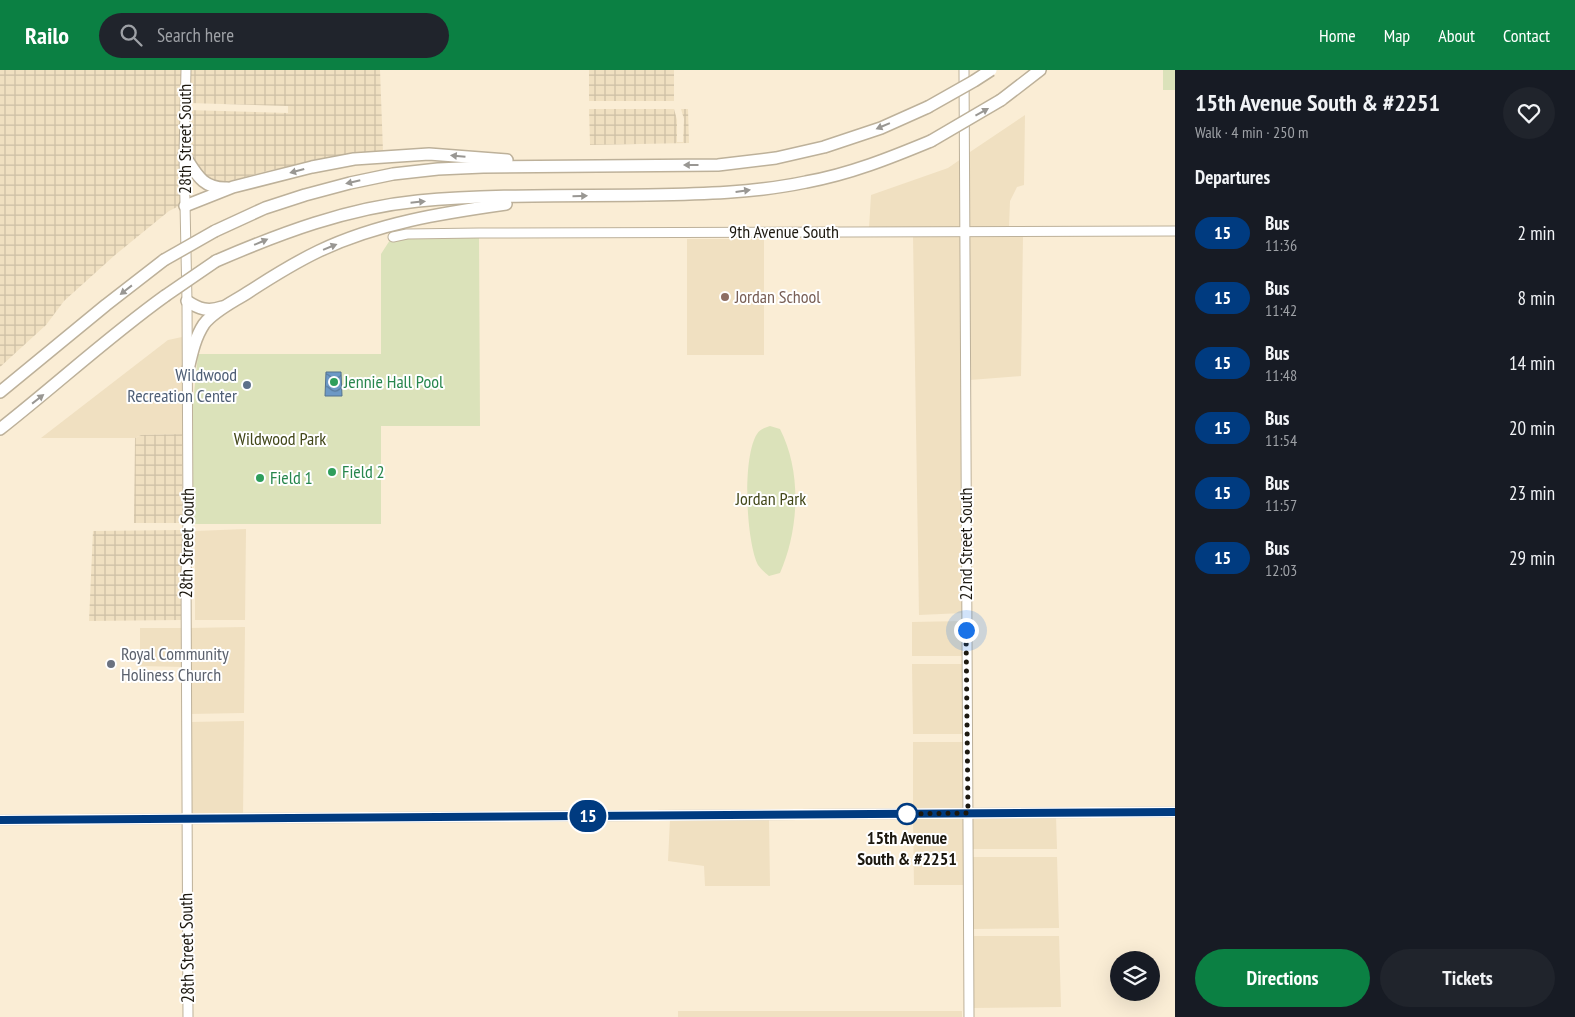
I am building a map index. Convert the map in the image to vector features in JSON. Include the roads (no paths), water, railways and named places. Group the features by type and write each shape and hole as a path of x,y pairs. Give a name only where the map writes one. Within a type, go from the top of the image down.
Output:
{"highway":[{"path":"0,392 164,260 215,231 265,208 305,195 393,174 447,168 718,165 776,158 824,147 881,128 928,106 991,70"},
{"path":"0,429 50,390 141,313 216,261 312,223 360,210 417,201 735,192 805,183 857,170 931,141 1001,100 1040,70"},
{"path":"185,206 234,187 312,167 375,156 429,154 576,166"},
{"path":"184,155 199,178 208,185 221,188 234,187"},
{"path":"187,374 197,336 209,318 255,288 319,251 366,233 431,216 553,197"},
{"path":"187,301 197,308 206,310 227,306"}],"street":[{"name":"28th Street South","path":"186,70 184,155 187,301 186,819 188,1017"},
{"name":"22nd Street South","path":"964,70 969,1017"},
{"name":"9th Avenue South","path":"394,237 407,234 479,232 1175,231"},
{"path":"0,820 1175,812"}],"water":[{"name":"Jennie Hall Pool","path":"326,372 341,372 342,396 325,396"}],"place":[{"name":"Jordan School","path":"725,297"},
{"name":"Jennie Hall Pool","path":"334,382"},
{"name":"Wildwood Recreation Center","path":"247,385"},
{"name":"Field 2","path":"332,472"},
{"name":"Field 1","path":"260,478"},
{"name":"Royal Community Holiness Church","path":"111,664"},
{"name":"15th Avenue South & #2251","path":"907,814"}],"park label":[{"name":"Wildwood Park","path":"280,439"},
{"name":"Jordan Park","path":"771,499"}]}
